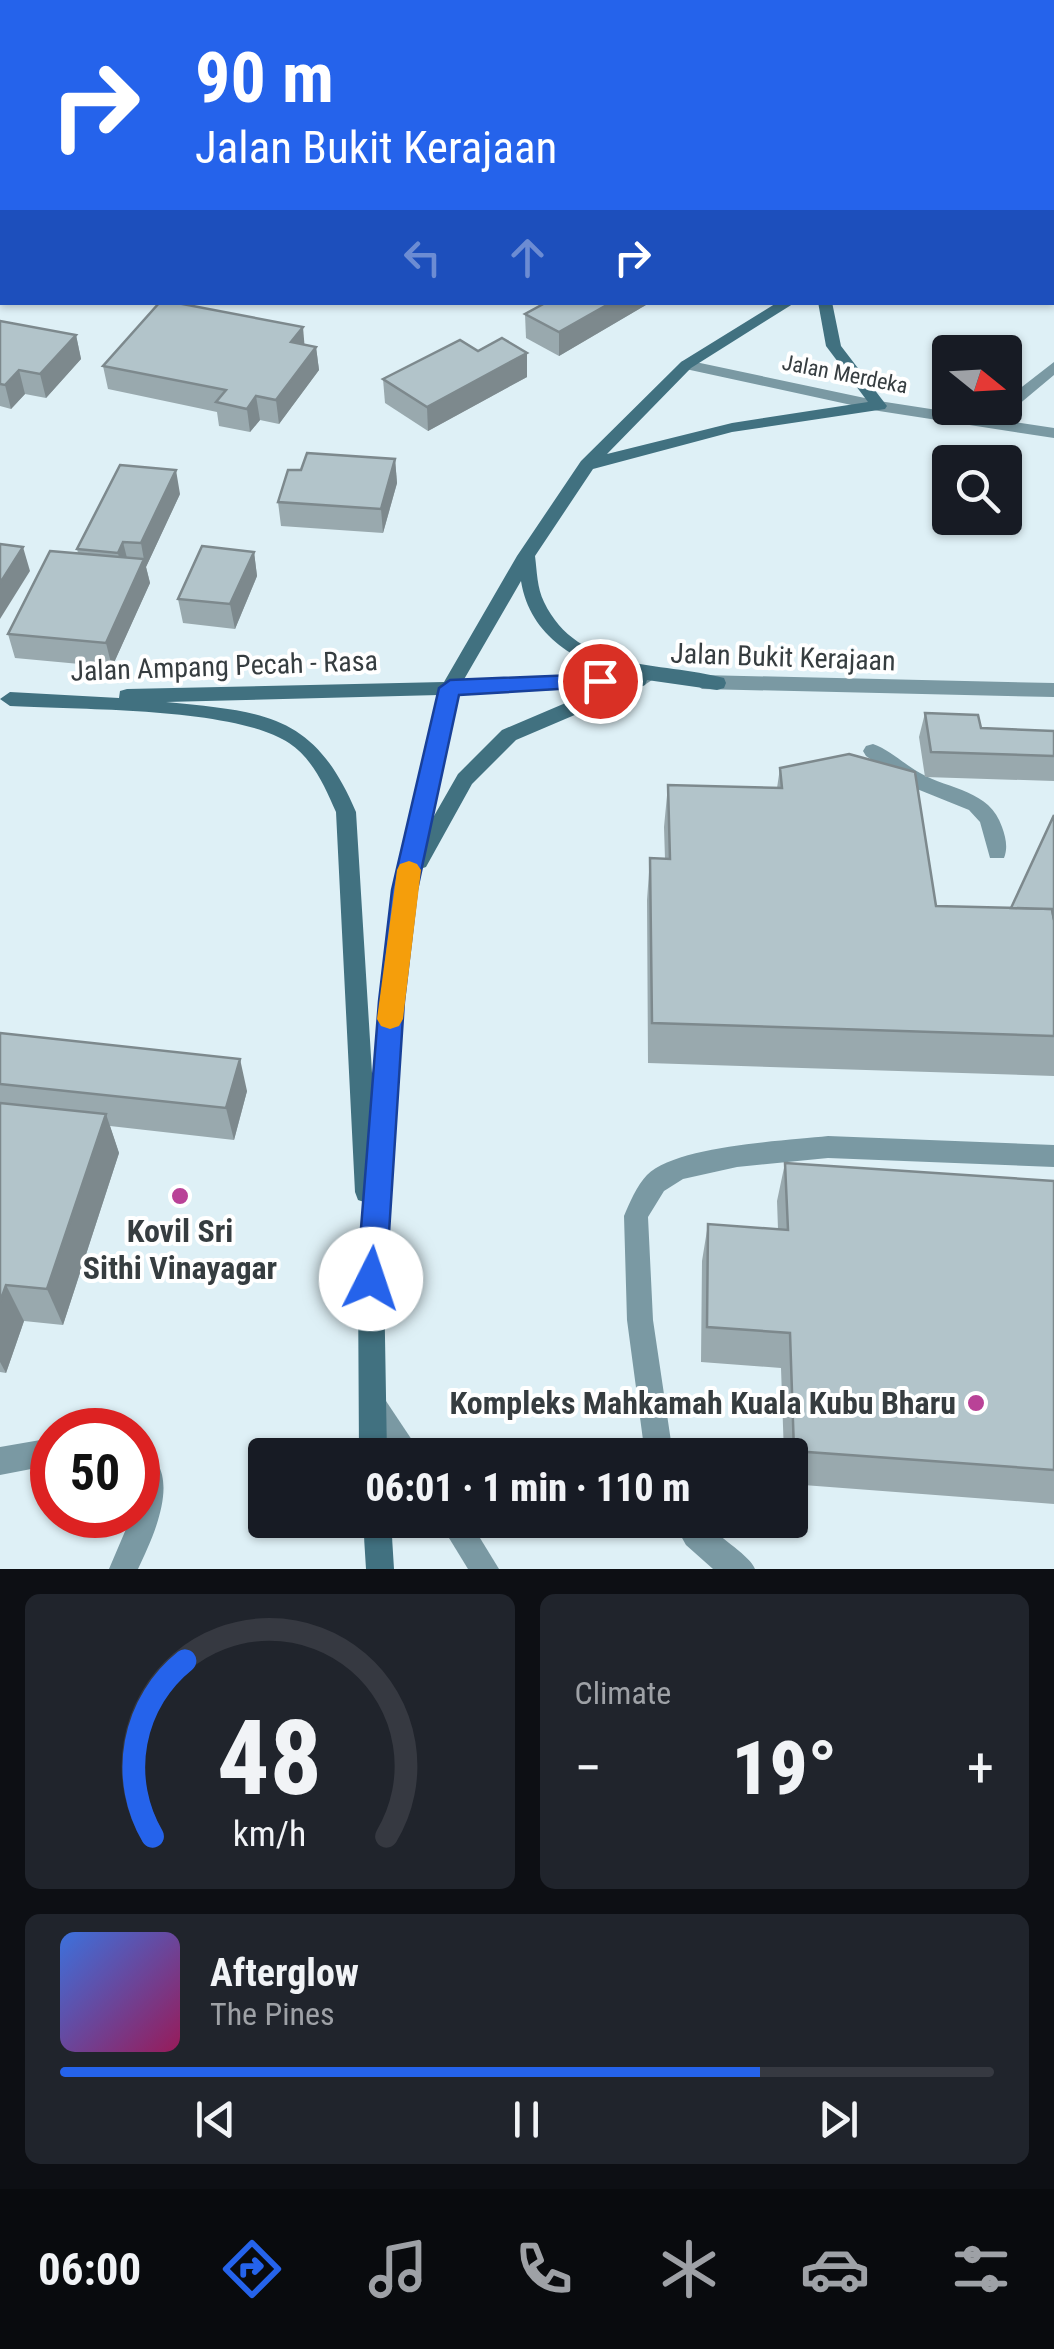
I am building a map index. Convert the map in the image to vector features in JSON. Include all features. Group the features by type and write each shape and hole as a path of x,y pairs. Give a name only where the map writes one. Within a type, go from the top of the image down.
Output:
{"main road":[{"path":"371,1279 404,890 450,688 526,556 587,465 686,364 784,305"},
{"path":"826,305 834,346 879,406"},
{"path":"587,465 692,434 801,413 879,406"},
{"path":"526,556 534,599 552,630 581,655 608,666 717,683"},
{"path":"404,890 447,809 484,756 509,735 638,680"},
{"name":"Jalan Ampang Pecah - Rasa","path":"5,699 450,688"},
{"path":"5,699 221,715 264,722 295,737 327,767 346,812 371,1279 372,1438"},
{"path":"378,1538 380,1569"}],"street":[{"name":"Jalan Merdeka","path":"686,364 932,414"},
{"path":"1022,398 1046,381 1054,366"},
{"name":"Jalan Merdeka","path":"1000,425 1054,433"},
{"name":"Jalan Bukit Kerajaan","path":"450,688 638,680 1054,690"},
{"path":"873,751 908,776 980,804 995,828 998,852"},
{"path":"657,1438 640,1320 636,1216 655,1183 678,1169 737,1156 828,1147 1054,1156"},
{"path":"370,1398 397,1438"},
{"path":"0,1461 30,1456"},
{"path":"123,1569 135,1538"},
{"path":"464,1538 485,1569"},
{"path":"699,1538 730,1565 741,1569"}],"building":[{"path":"157,305 188,305 303,327 291,342 316,347 276,400 256,396 247,409 216,402 226,390 103,366"},
{"path":"542,305 607,305 559,332 525,314"},
{"path":"0,321 76,335 40,374 19,370 5,385 0,384"},
{"path":"502,338 527,353 427,407 383,379 460,340 478,351"},
{"path":"307,453 395,459 381,509 278,502 288,470 301,470"},
{"path":"120,465 176,470 141,543 123,542 118,553 77,549"},
{"path":"0,544 23,547 0,583"},
{"path":"202,546 254,552 230,604 178,599"},
{"path":"50,551 144,559 106,643 8,634"},
{"path":"925,713 978,715 981,728 1054,731 1054,756 931,752"},
{"path":"849,754 915,772 936,906 1052,909 1054,1036 652,1023 650,858 670,859 668,785 782,788 780,768"},
{"path":"1054,815 1054,920 1052,909 1011,908"},
{"path":"0,1033 240,1059 226,1108 0,1084"},
{"path":"0,1103 106,1114 47,1289 6,1285 0,1302"},
{"path":"785,1163 1054,1181 1054,1470 808,1452 808,1438 794,1438 790,1333 707,1327 708,1224 788,1230"}],"slow traffic":[{"path":"390,1019 409,870"}],"place":[{"name":"Kovil Sri Sithi Vinayagar","path":"180,1196"},
{"name":"Kompleks Mahkamah Kuala Kubu Bharu","path":"976,1403"}],"route":[{"path":"371,1279 404,890 450,688 600,681"}]}
